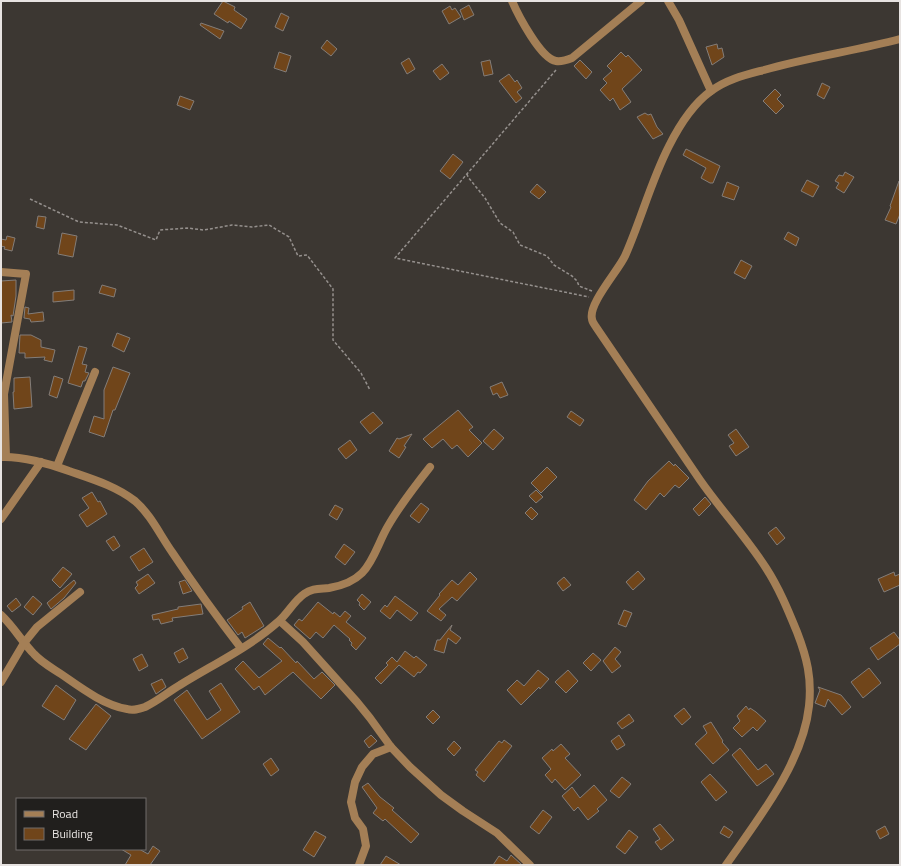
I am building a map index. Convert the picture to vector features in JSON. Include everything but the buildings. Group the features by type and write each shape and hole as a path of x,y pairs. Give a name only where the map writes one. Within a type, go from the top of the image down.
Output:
{"street":[{"path":"512,1 530,33 546,56 557,62 572,58 641,1"},
{"path":"668,1 679,20 712,91"},
{"path":"726,865 764,809 789,769 798,750 809,705 810,680 806,656 782,596 766,567 711,496 652,407 596,327 592,319 592,311 597,299 616,272 625,255 654,178 670,145 699,101 732,79 787,63 876,46 900,39"},
{"path":"1,272 26,274 4,394 3,457 41,462 57,466 114,487 134,501 145,511 210,608 241,648"},
{"path":"57,466 95,372"},
{"path":"1,519 41,462"},
{"path":"1,615 10,623 35,656 91,695 121,708 132,710 143,708 154,703 180,685 225,659 280,621 302,595 308,591 313,589 330,588 350,582 362,574 372,559 395,513 430,466"},
{"path":"1,682 24,643 37,626 80,592"},
{"path":"280,621 303,642 357,702 391,747 410,767 441,795 497,833 530,865"},
{"path":"359,865 366,846 362,829 355,818 351,802 355,782 362,767 373,754 391,747"}],"path":[{"path":"467,174 474,186 485,198 500,223 513,232 520,244 547,256 554,265 572,276 577,281 579,286 595,293 597,299 395,258 467,174 564,61"},
{"path":"30,199 79,222 117,225 156,240 160,230 188,228 204,230 232,225 252,227 269,226 289,237 298,256 307,255 333,289 333,340 361,373 370,390"}]}
